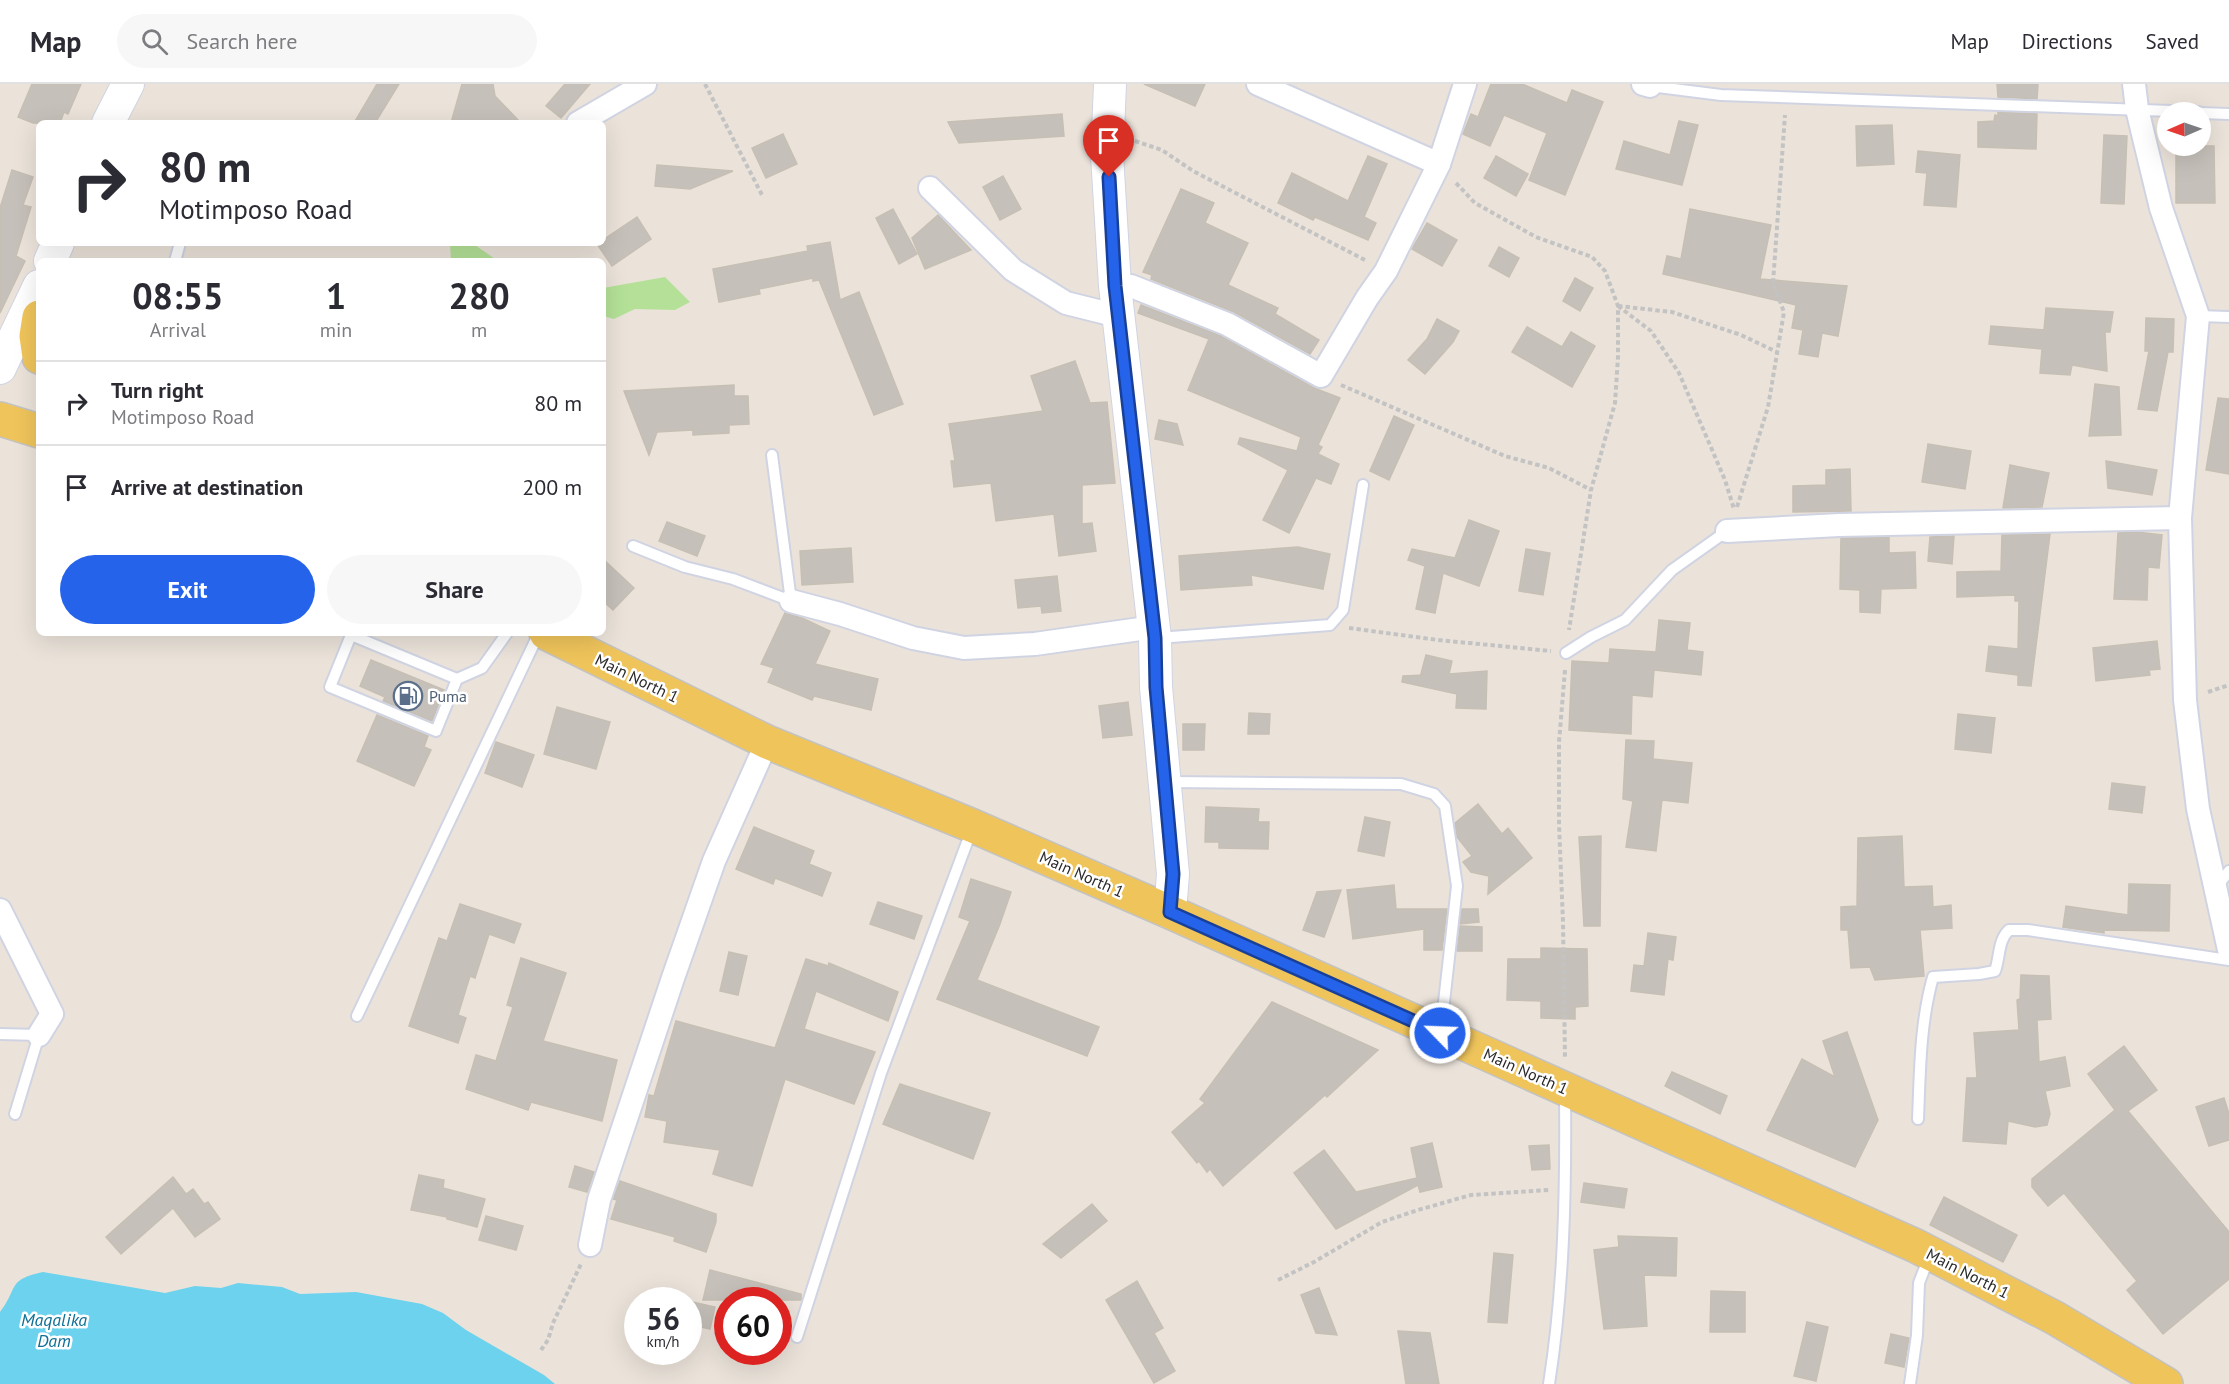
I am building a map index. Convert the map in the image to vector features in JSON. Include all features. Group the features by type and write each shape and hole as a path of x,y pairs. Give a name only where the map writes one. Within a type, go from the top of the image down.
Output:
{"main road":[{"path":"0,419 36,430"},
{"name":"Main North 1","path":"552,636 767,742 973,826 1170,912 1930,1254 2055,1318 2166,1384"}],"street":[{"path":"114,120 128,84"},
{"path":"583,120 645,84"},
{"path":"1110,84 1107,155 1117,301 1155,633 1156,687 1173,874 1170,912"},
{"path":"1258,84 1439,164"},
{"path":"930,188 1013,270 1066,303 1117,301 1131,286 1227,324 1321,376 1386,271 1439,164 1465,84"},
{"path":"2134,84 2137,109 2161,208 2198,316 2180,518 2185,700 2198,809 2222,880 2229,950"},
{"path":"0,368 36,292"},
{"path":"1731,522 1839,525 2180,518"},
{"path":"791,601 913,638 964,648 1155,633"},
{"path":"590,1245 599,1200 676,967 714,861 767,742"},
{"path":"0,910 52,1014 39,1035"}],"lane":[{"path":"1646,85 1721,95 1921,104 2157,110"},
{"path":"2211,113 2229,114"},
{"path":"2198,316 2229,317"},
{"path":"633,546 685,567 732,579 791,601 772,455"},
{"path":"1155,633 1330,625 1343,610 1363,485"},
{"path":"1566,652 1625,620 1672,570 1731,522"},
{"path":"350,636 330,687 436,731 457,679 482,668 505,636"},
{"path":"356,636 457,679"},
{"path":"357,1016 538,636"},
{"path":"1164,782 1401,784 1434,794 1445,806 1457,886 1440,1033"},
{"path":"797,1337 881,1072 973,826"},
{"path":"1918,1119 1924,1016 1932,977 1995,971 2003,936 2009,930 2028,930 2229,960"},
{"path":"0,1034 39,1035 15,1114"},
{"path":"1549,1384 1556,1342 1566,1186 1565,1089"},
{"path":"1910,1384 1917,1335 1919,1283 1930,1254"}],"path":[{"path":"705,84 762,195"},
{"path":"1731,522 1751,465 1767,407 1784,312 1773,283 1787,98"},
{"path":"1108,133 1162,150 1193,171 1386,271"},
{"path":"1439,164 1475,203 1536,237 1592,257 1605,271 1618,306 1615,403 1591,490 1566,652 1559,742 1565,1089"},
{"path":"1618,306 1672,312 1742,335 1777,352"},
{"path":"1618,306 1651,331 1679,373 1725,480 1731,522"},
{"path":"1321,376 1505,456 1549,468 1591,490"},
{"path":"1330,625 1438,640 1566,652"},
{"path":"1278,1280 1334,1251 1382,1222 1418,1210 1471,1195 1553,1190 1566,1186"},
{"path":"541,1350 548,1340 553,1323 590,1245"}],"green space":[{"path":"450,246 476,246 494,258 451,258"},
{"path":"665,277 690,302 675,310 635,309 614,319 606,317 606,287"}],"water":[{"name":"Maqalika Dam","path":"43,1272 165,1293 195,1286 221,1288 238,1283 282,1287 300,1294 356,1292 422,1304 443,1313 466,1330 544,1375 555,1384 0,1384 0,1312 18,1282 23,1278"}],"building":[{"path":"32,84 81,84 68,114 64,112 61,120 36,120 36,123 33,123 18,117"},
{"path":"377,84 399,84 377,120 356,120"},
{"path":"462,84 493,84 495,96 518,120 452,120"},
{"path":"565,84 590,84 561,118 546,106"},
{"path":"1144,84 1205,84 1195,106"},
{"path":"1491,84 1522,84 1567,103 1572,90 1603,102 1565,195 1529,180 1547,133 1504,115 1490,146 1463,134 1471,114 1478,117"},
{"path":"1997,84 2038,84 2037,99 1998,97"},
{"path":"1998,112 2037,114 2036,149 1978,147 1978,122 1994,121"},
{"path":"1062,114 1064,136 959,143 948,122"},
{"path":"1679,121 1698,125 1682,185 1616,169 1624,141 1670,155"},
{"path":"1892,125 1894,164 1857,166 1856,126"},
{"path":"783,134 797,164 766,178 752,148"},
{"path":"2104,135 2127,136 2124,204 2101,203"},
{"path":"2211,146 2214,146 2215,203 2176,203 2176,156 2211,156"},
{"path":"1918,151 1960,155 1956,207 1924,205 1927,173 1916,172"},
{"path":"1368,156 1387,164 1364,217 1376,223 1368,240 1315,217 1313,220 1278,203 1292,173 1348,201"},
{"path":"1496,156 1528,174 1516,196 1484,178"},
{"path":"657,165 733,171 690,189 655,186"},
{"path":"12,170 33,177 23,205 31,207 16,256 25,261 0,313 0,208"},
{"path":"1003,176 1021,209 1000,220 983,187"},
{"path":"1181,189 1214,203 1205,223 1248,243 1228,285 1278,308 1275,314 1319,340 1310,354 1234,312 1151,279 1152,275 1143,272"},
{"path":"893,209 917,254 899,264 876,218"},
{"path":"1690,209 1771,225 1760,279 1847,286 1838,336 1822,333 1818,357 1799,354 1803,330 1792,328 1796,305 1663,274 1667,256 1681,259"},
{"path":"938,215 971,250 925,269 912,238"},
{"path":"637,217 651,239 612,266 598,246 606,246 606,238"},
{"path":"1427,223 1457,240 1442,266 1412,249"},
{"path":"830,242 840,300 859,292 903,404 874,415 819,280 813,281 813,278 759,289 760,294 719,302 713,269 808,251 807,246"},
{"path":"1499,247 1519,258 1509,277 1489,266"},
{"path":"1575,278 1593,288 1580,311 1563,301"},
{"path":"1141,305 1221,336 1314,388 1340,398 1318,445 1322,447 1318,454 1339,464 1331,484 1316,478 1289,533 1263,520 1288,470 1238,444 1240,438 1297,451 1301,437 1188,390 1209,339 1138,313"},
{"path":"2046,308 2113,312 2110,332 2105,332 2107,371 2072,365 2070,375 2040,373 2042,349 1989,344 1991,326 2044,330"},
{"path":"2146,318 2174,319 2173,352 2168,352 2157,411 2138,409 2149,351 2145,351"},
{"path":"1437,319 1459,331 1453,342 1425,374 1408,360 1427,339"},
{"path":"1527,327 1562,347 1571,332 1595,346 1572,387 1512,352"},
{"path":"1075,361 1090,403 1107,402 1115,483 1082,485 1082,524 1092,523 1096,551 1059,556 1054,514 996,521 991,483 954,487 951,461 955,461 949,424 1043,411 1031,376"},
{"path":"2095,384 2119,387 2121,435 2089,436"},
{"path":"734,385 734,396 748,396 749,424 729,425 729,433 693,435 693,430 657,432 649,455 624,391"},
{"path":"2218,398 2229,399 2229,474 2206,470"},
{"path":"1394,416 1414,425 1389,480 1370,471"},
{"path":"1159,420 1177,424 1183,445 1155,439"},
{"path":"1928,444 1971,451 1965,489 1922,482"},
{"path":"2106,461 2157,470 2152,495 2108,488"},
{"path":"2010,465 2049,473 2042,507 2003,508"},
{"path":"1850,469 1851,511 1793,512 1793,486 1826,485 1826,470"},
{"path":"1469,520 1499,531 1479,586 1443,573 1435,613 1416,609 1425,566 1408,560 1412,549 1455,558"},
{"path":"667,522 705,536 697,556 659,541"},
{"path":"2136,532 2162,535 2159,568 2148,567 2147,600 2114,599 2118,533"},
{"path":"2050,534 2031,686 2018,685 2018,672 2017,675 1986,671 1989,646 2018,649 2019,601 2015,601 2015,595 1957,597 1957,572 2001,571 2002,535"},
{"path":"1954,536 1952,564 1928,561 1930,537"},
{"path":"1889,537 1889,553 1915,552 1916,588 1881,589 1880,613 1860,612 1860,590 1840,589 1841,538"},
{"path":"1298,547 1330,554 1323,589 1251,575 1252,585 1181,590 1179,556"},
{"path":"851,548 853,582 802,585 800,551"},
{"path":"1526,549 1550,553 1543,595 1519,591"},
{"path":"606,562 634,588 613,610 606,604"},
{"path":"1057,576 1061,611 1042,613 1041,606 1018,608 1015,580"},
{"path":"785,613 830,631 815,664 878,679 871,710 814,696 812,700 768,682 774,668 761,664"},
{"path":"1659,620 1690,623 1687,650 1703,652 1701,675 1654,670 1652,697 1632,695 1631,734 1569,730 1572,661 1609,663 1610,649 1656,652"},
{"path":"2157,641 2160,669 2149,670 2150,675 2096,681 2093,648"},
{"path":"1426,655 1452,661 1449,674 1487,671 1486,709 1456,708 1457,694 1402,682 1403,676 1426,675 1421,674"},
{"path":"371,660 444,690 432,721 383,701 385,697 360,686"},
{"path":"1128,702 1132,735 1103,738 1099,706"},
{"path":"557,707 610,722 596,769 544,754"},
{"path":"1249,713 1270,714 1269,734 1248,734"},
{"path":"1958,714 1995,718 1991,753 1955,749"},
{"path":"377,715 428,736 424,747 431,750 414,786 357,761"},
{"path":"1183,724 1205,724 1204,750 1183,750"},
{"path":"1626,740 1654,741 1653,759 1692,763 1688,803 1662,800 1656,851 1626,847 1633,801 1623,799"},
{"path":"496,742 534,755 522,787 485,773"},
{"path":"2112,783 2145,787 2142,813 2109,809"},
{"path":"1478,804 1502,834 1508,828 1532,858 1488,894 1489,876 1471,872 1463,862 1472,856 1457,837 1455,823"},
{"path":"1206,807 1259,809 1258,822 1269,822 1268,849 1219,848 1219,842 1205,842"},
{"path":"1365,817 1390,822 1384,856 1358,851"},
{"path":"754,827 814,851 809,864 831,873 822,896 775,878 773,884 736,869"},
{"path":"1601,836 1600,926 1584,926 1579,837"},
{"path":"1902,836 1904,887 1932,886 1933,907 1951,905 1952,928 1920,930 1924,976 1875,980 1870,967 1851,968 1848,930 1841,930 1841,907 1857,906 1858,838"},
{"path":"971,879 1011,892 977,980 1099,1027 1087,1056 937,999 970,921 959,917"},
{"path":"2129,884 2170,885 2169,931 2104,930 2104,933 2063,927 2066,906 2128,915"},
{"path":"1394,885 1396,909 1447,909 1442,950 1424,950 1424,929 1353,939 1347,890"},
{"path":"1341,890 1324,937 1303,930 1317,892"},
{"path":"878,902 922,916 914,939 870,924"},
{"path":"460,904 521,924 514,943 489,934 475,978 470,976 458,1015 466,1018 458,1043 409,1026 439,938 447,941"},
{"path":"1462,909 1478,909 1479,922 1460,924"},
{"path":"1460,926 1482,927 1482,951 1457,951"},
{"path":"1648,933 1676,937 1673,960 1668,959 1664,995 1631,991 1634,965 1644,966"},
{"path":"1541,948 1587,949 1588,1006 1575,1007 1575,1019 1541,1018 1541,1001 1507,1000 1508,959 1541,959"},
{"path":"729,952 747,956 738,995 720,991"},
{"path":"521,958 566,973 543,1041 617,1060 602,1121 531,1102 528,1110 466,1089 476,1055 496,1061 513,1007 507,1005"},
{"path":"806,959 828,966 829,963 898,992 888,1021 816,991 804,1029 875,1052 854,1104 785,1079 752,1186 713,1174 720,1150 664,1142 667,1121 645,1117 649,1095 654,1096 676,1021 775,1048"},
{"path":"2021,975 2049,976 2051,1019 2037,1020 2039,1062 2065,1057 2070,1086 2045,1091 2050,1114 2047,1125 2035,1127 2008,1121 2006,1144 1963,1141 1967,1078 1977,1078 1974,1033 2019,1030 2017,1000 2020,999"},
{"path":"1272,1002 1378,1050 1223,1186 1210,1169 1207,1172 1199,1161 1197,1163 1172,1132 1205,1103 1200,1099"},
{"path":"1847,1032 1878,1120 1855,1167 1767,1130 1802,1059 1835,1077 1823,1041"},
{"path":"2124,1046 2157,1090 2128,1111 2229,1232 2229,1279 2163,1334 2127,1290 2137,1281 2064,1193 2048,1206 2032,1187 2032,1179 2115,1110 2088,1074"},
{"path":"1672,1072 1727,1096 1720,1114 1665,1086"},
{"path":"900,1084 990,1113 973,1159 883,1124"},
{"path":"2224,1098 2229,1114 2229,1140 2209,1146 2196,1107"},
{"path":"1432,1143 1442,1187 1420,1192 1418,1185 1336,1229 1294,1173 1324,1150 1356,1192 1417,1178 1411,1148"},
{"path":"1549,1145 1550,1169 1532,1170 1529,1146"},
{"path":"575,1166 594,1172 587,1192 569,1187"},
{"path":"419,1175 444,1180 443,1188 485,1199 477,1227 447,1219 447,1217 411,1210"},
{"path":"173,1177 186,1194 193,1189 204,1204 208,1202 220,1219 195,1237 173,1208 121,1254 106,1237"},
{"path":"620,1181 716,1214 716,1222 706,1252 674,1241 675,1237 611,1219 617,1200 613,1199"},
{"path":"1584,1183 1627,1189 1624,1208 1581,1202"},
{"path":"1944,1197 2017,1235 2003,1262 1930,1225"},
{"path":"1092,1204 1107,1221 1061,1258 1043,1244"},
{"path":"486,1216 523,1226 516,1250 479,1240"},
{"path":"1618,1236 1677,1238 1676,1276 1644,1275 1647,1326 1604,1329 1594,1250 1619,1247"},
{"path":"1494,1253 1513,1255 1507,1323 1488,1322"},
{"path":"710,1270 774,1287 714,1287 714,1300 703,1300"},
{"path":"1137,1281 1163,1328 1154,1333 1175,1371 1154,1383 1106,1300"},
{"path":"1319,1288 1337,1335 1316,1333 1301,1295"},
{"path":"1711,1291 1745,1292 1745,1332 1710,1332"},
{"path":"792,1292 801,1294 801,1300 792,1300"},
{"path":"702,1304 714,1307 710,1329 702,1327"},
{"path":"1807,1322 1828,1327 1816,1381 1794,1376"},
{"path":"1398,1331 1430,1333 1439,1384 1406,1384"},
{"path":"1891,1334 1909,1338 1904,1367 1885,1363"}],"place":[{"name":"Puma","path":"408,696"}],"route":[{"path":"1109,177 1115,286 1155,638 1156,687 1173,874 1170,912 1440,1033"}]}
